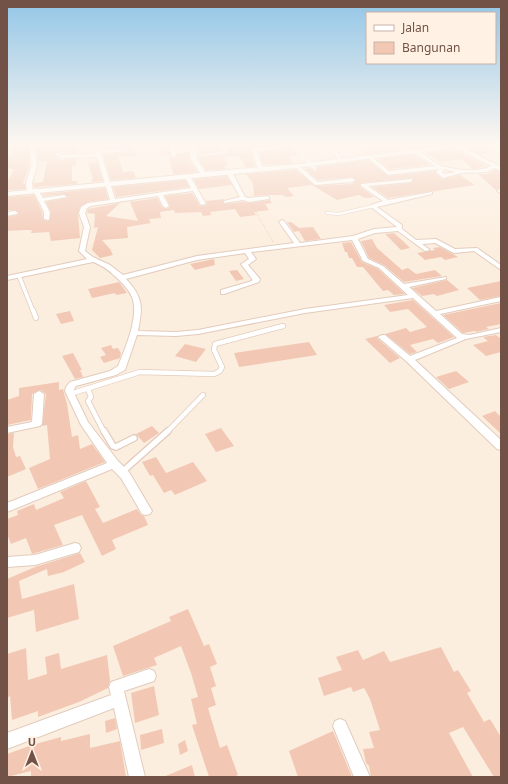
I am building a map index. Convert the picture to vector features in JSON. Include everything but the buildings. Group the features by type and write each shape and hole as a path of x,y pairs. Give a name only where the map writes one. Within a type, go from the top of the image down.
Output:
{"street":[{"path":"30,180 29,183 33,191 41,200 47,219"},
{"path":"108,180 113,201"},
{"path":"7,194 147,180"},
{"path":"189,180 203,204"},
{"path":"234,180 246,199"},
{"path":"313,180 320,184 352,180"},
{"path":"387,202 363,185 410,180"},
{"path":"146,511 122,472 114,464 84,423 70,394 69,388 73,384 113,373 122,368 133,333 138,300 121,278 106,265 92,260 82,251 87,227 82,213 84,207 90,204 194,189"},
{"path":"373,206 430,193"},
{"path":"160,194 166,206"},
{"path":"41,200 64,197"},
{"path":"226,202 267,198"},
{"path":"373,206 400,226 399,229 427,250"},
{"path":"7,214 15,213"},
{"path":"282,222 298,244"},
{"path":"121,278 176,262 246,251 354,238 374,231 399,229"},
{"path":"354,238 365,260 381,267 463,338"},
{"path":"415,242 436,241 454,251 475,249 501,268"},
{"path":"224,292 255,282 256,279 244,264 253,259 246,251"},
{"path":"7,278 92,260"},
{"path":"404,286 444,278"},
{"path":"133,333 176,334 198,332 304,311 410,297 412,294"},
{"path":"435,313 501,299"},
{"path":"409,359 463,338 501,330"},
{"path":"382,336 409,359 501,446"},
{"path":"7,430 37,424 39,394"},
{"path":"8,507 114,464"},
{"path":"7,562 35,560 75,548"},
{"path":"137,777 116,687 149,676"},
{"path":"7,741 119,699"},
{"path":"340,726 362,777"}],"lane":[{"path":"327,213 339,214 373,206"},
{"path":"19,276 36,318"},
{"path":"70,394 140,372 214,374 220,371 222,367 214,350 215,344 283,326"},
{"path":"88,389 91,397 88,401 94,415 113,446 116,448 134,438"},
{"path":"122,472 177,423 203,395"}],"path":[{"path":"246,199 276,247"}]}
